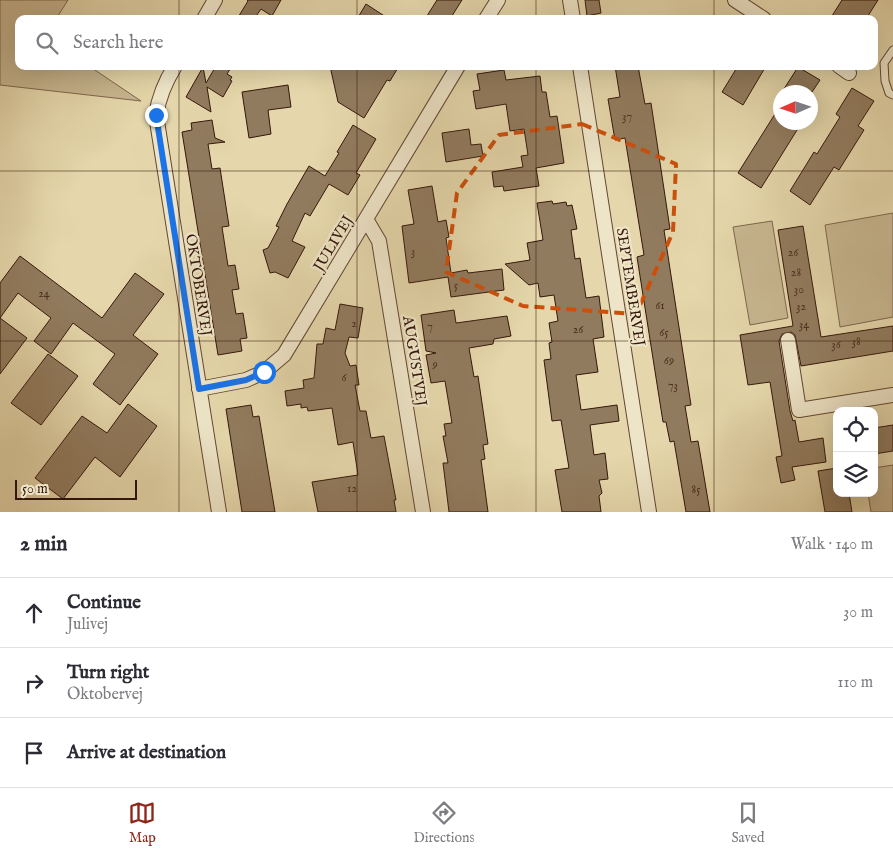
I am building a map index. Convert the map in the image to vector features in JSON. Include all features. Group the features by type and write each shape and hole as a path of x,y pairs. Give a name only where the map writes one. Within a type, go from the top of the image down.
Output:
{"street":[{"path":"206,15 215,0"},
{"path":"489,15 498,0"},
{"path":"570,0 572,15"},
{"path":"735,0 758,15"},
{"name":"OKTOBERVEJ","path":"173,70 164,84 158,100 156,115 219,512"},
{"name":"JULIVEJ","path":"199,389 246,380 264,372 284,355 456,70"},
{"name":"SEPTEMBERVEJ","path":"581,70 649,512"},
{"name":"AUGUSTVEJ","path":"366,219 379,241 423,512"},
{"path":"788,340 799,410 893,395"}],"lane":[{"path":"891,94 885,81 884,63 893,50"}],"highlighted area":[{"path":"582,124 676,164 673,232 636,314 523,306 446,272 457,193 499,135"}],"shaded area":[{"path":"0,0 68,0 59,15 15,15 15,70 95,70 141,101 0,85"},
{"path":"893,213 893,317 840,327 825,225"},
{"path":"772,221 788,318 750,325 733,227"},
{"path":"893,465 893,512 871,512 869,497 878,497 878,467"}],"building":[{"path":"281,0 273,15 261,9 257,15 239,15 248,1"},
{"path":"437,0 462,0 453,15 428,15"},
{"path":"585,0 599,0 601,13 587,15"},
{"path":"842,0 878,0 869,15 833,15"},
{"path":"366,4 383,15 359,15"},
{"path":"201,70 204,70 206,83 214,70 230,70 227,74 232,77 230,80 232,81 223,97 207,87 211,112 186,97"},
{"path":"331,70 397,70 390,81 387,80 364,118 338,102"},
{"path":"504,70 506,80 540,76 542,92 546,92 550,117 557,116 564,163 536,168 539,186 504,191 503,186 494,187 492,172 523,167 521,156 528,155 524,129 510,131 506,104 476,109 473,91 480,90 477,74"},
{"path":"616,70 639,70 645,104 651,103 670,229 664,230 691,405 685,406 691,442 698,441 710,512 686,512 674,441 670,442 666,422 663,422 637,257 644,255 625,138 615,140 608,99 620,97"},
{"path":"736,70 764,70 743,105 722,92"},
{"path":"796,70 803,70 820,80 817,85 786,85"},
{"path":"288,85 291,107 268,110 271,134 249,138 242,92"},
{"path":"852,88 874,101 858,126 864,130 839,170 834,167 810,205 790,191 814,152 817,154 840,117 836,114"},
{"path":"773,117 773,130 797,130 761,188 738,173"},
{"path":"212,120 215,138 225,142 208,144 212,169 220,168 229,226 222,227 228,266 235,265 239,289 232,290 236,314 243,313 247,338 240,339 242,351 218,355 182,132 192,130 191,123"},
{"path":"353,125 376,139 356,173 360,175 348,195 329,184 310,216 305,213 292,241 305,247 288,278 275,272 270,273 263,250 268,248 279,227 276,226 287,204 309,166 325,176"},
{"path":"469,129 471,145 481,144 483,156 446,162 442,133"},
{"path":"432,186 438,222 446,220 449,237 446,238 451,273 467,270 468,273 502,269 504,290 451,297 448,277 409,283 402,226 414,224 408,190"},
{"path":"552,201 553,204 566,202 567,206 572,205 577,229 571,230 575,259 580,258 586,298 599,296 604,337 593,339 598,372 576,375 581,410 617,405 619,421 590,425 594,455 605,453 608,479 599,480 602,493 599,496 601,512 562,512 555,470 569,468 561,420 552,421 544,360 551,359 549,343 552,342 549,323 558,321 554,295 540,297 538,283 529,285 505,264 530,260 527,243 543,240 537,203"},
{"path":"803,226 821,337 893,326 893,351 801,366 795,335 791,332 782,334 779,341 790,411 793,421 795,420 799,442 823,438 826,462 792,467 795,480 781,483 776,457 782,456 770,382 748,385 740,335 793,326 778,230"},
{"path":"20,256 102,318 135,273 164,294 133,335 158,354 120,405 93,384 115,354 73,323 51,354 34,341 51,318 18,293 0,318 0,283"},
{"path":"340,304 363,308 358,338 349,337 345,353 350,366 356,365 359,385 355,385 360,411 366,411 371,438 384,436 396,500 394,500 396,512 318,512 312,482 358,475 353,442 338,445 332,408 308,411 307,407 301,408 301,404 287,406 285,391 304,388 303,380 314,378 317,344 323,344 326,328 335,330"},
{"path":"454,310 456,323 507,316 511,336 494,339 493,344 469,348 474,377 478,376 488,444 483,445 485,459 481,460 488,512 449,512 443,463 448,463 443,436 446,436 444,424 452,423 445,381 431,383 426,355 436,353 426,351 421,315"},
{"path":"0,318 27,338 0,374"},
{"path":"48,354 78,376 41,425 11,403"},
{"path":"128,404 157,426 120,477 95,457 63,499 35,478 82,416 107,433"},
{"path":"251,405 253,417 259,416 275,512 242,512 226,409"},
{"path":"893,425 893,451 878,453 878,427"},
{"path":"833,469 833,497 850,497 852,512 825,512 818,471"}],"route":[{"path":"156,115 199,389 246,380 264,372"}]}
